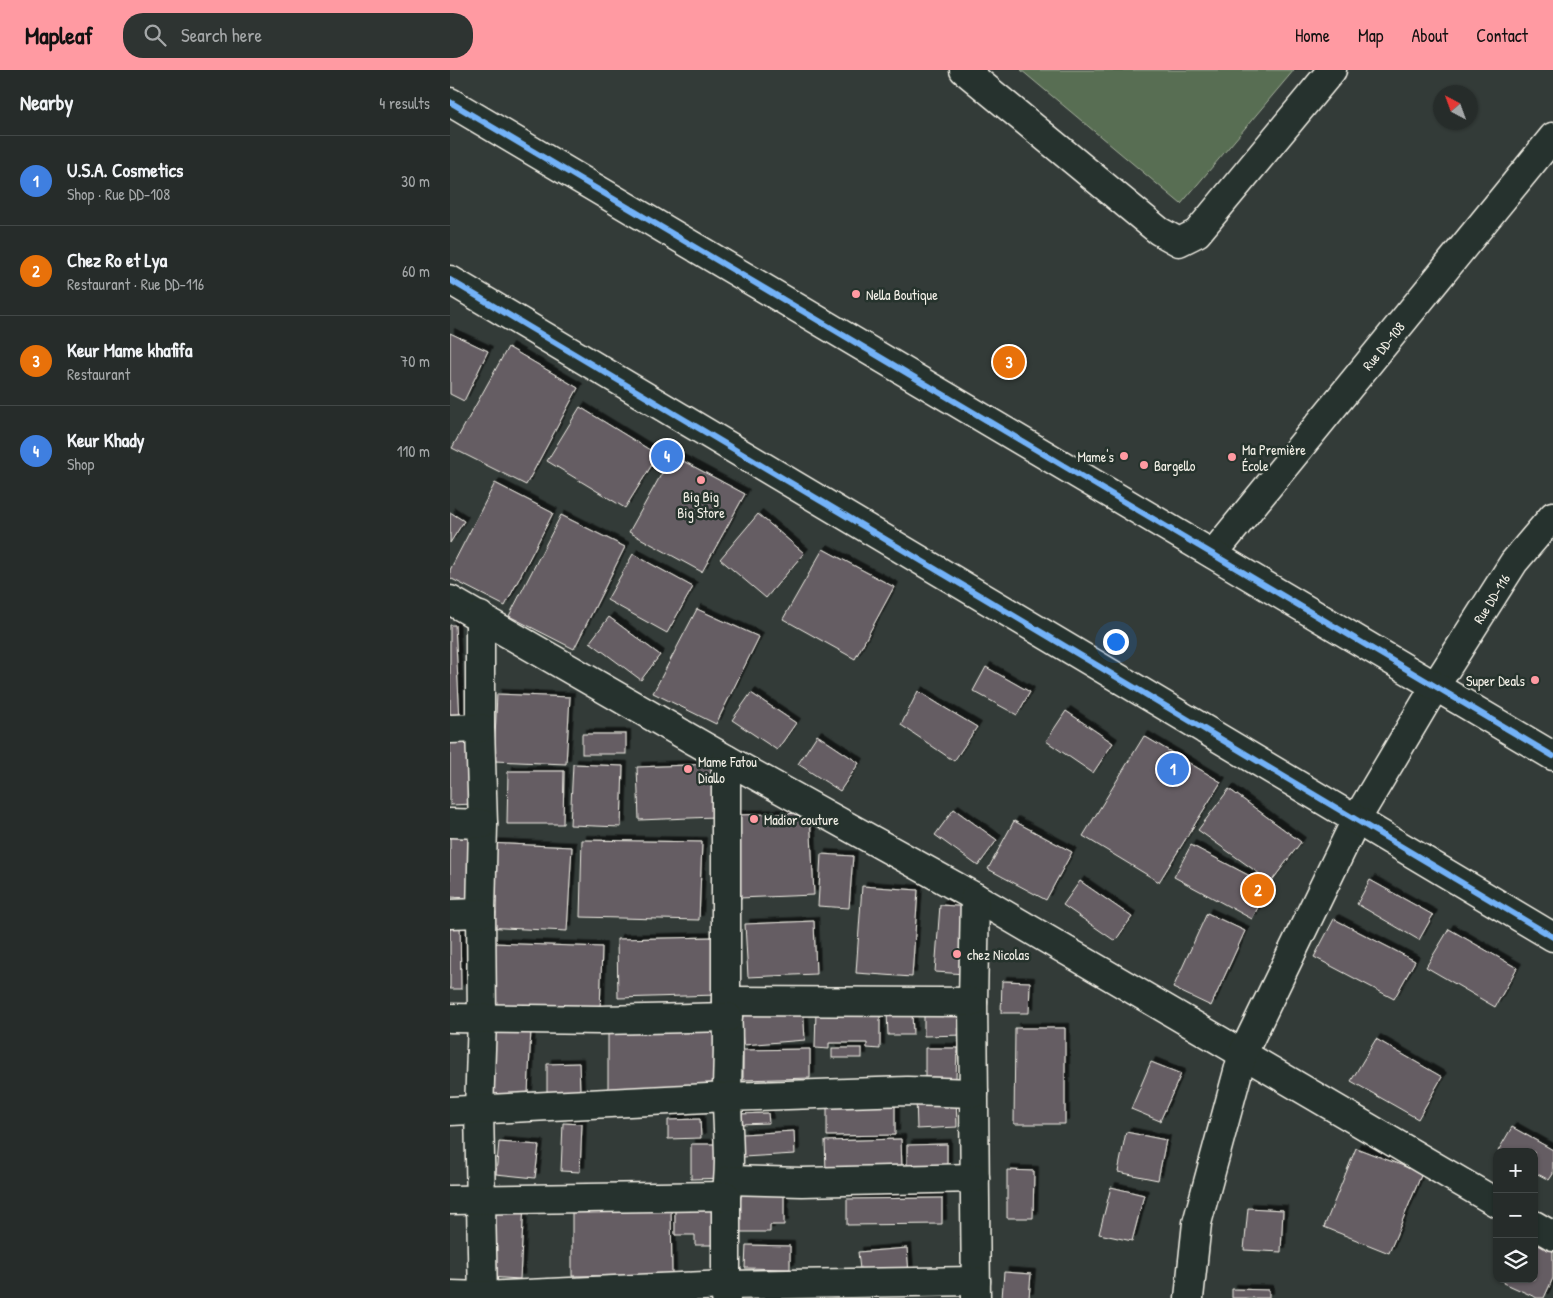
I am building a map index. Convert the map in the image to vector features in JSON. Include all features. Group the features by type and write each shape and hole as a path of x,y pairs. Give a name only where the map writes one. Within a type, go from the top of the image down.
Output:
{"street":[{"path":"964,70 1160,232 1179,242 1197,233 1332,70"},
{"path":"450,102 1553,756"},
{"name":"Rue DD-108","path":"1213,554 1553,137"},
{"path":"450,280 1553,937"},
{"name":"Rue DD-116","path":"1188,1298 1197,1223 1243,1054 1356,820 1436,685 1514,562 1553,516"},
{"path":"450,600 726,759 975,897 1493,1201"},
{"path":"480,616 480,728 483,824 481,914 482,1018 479,1111 483,1297"},
{"path":"450,729 480,728"},
{"path":"726,759 728,1188 726,1292"},
{"path":"450,823 483,824"},
{"path":"450,1295 483,1297 726,1292 976,1290 973,1002 975,897"},
{"path":"450,914 481,914"},
{"path":"450,1018 600,1020 727,1009 973,1002"},
{"path":"450,1111 727,1097 907,1092 974,1093"},
{"path":"450,1200 728,1188 802,1182 975,1178"},
{"path":"1538,1227 1553,1236"}],"green space":[{"path":"1021,70 1294,70 1181,204"}],"building":[{"path":"450,333 488,351 464,401 450,394"},
{"path":"508,347 578,388 526,485 452,448"},
{"path":"580,407 658,455 625,508 547,461"},
{"path":"672,455 745,494 702,572 629,532"},
{"path":"495,483 553,513 505,606 450,578 450,570"},
{"path":"450,512 464,521 450,543"},
{"path":"758,514 804,553 766,598 720,559"},
{"path":"561,515 625,547 574,649 509,616"},
{"path":"823,549 894,587 855,659 783,619"},
{"path":"633,554 693,587 667,633 607,600"},
{"path":"697,609 759,637 716,724 653,693"},
{"path":"609,617 660,655 641,680 590,642"},
{"path":"450,625 455,625 460,720 450,720"},
{"path":"986,667 1030,692 1017,715 973,691"},
{"path":"918,691 977,727 954,761 901,725"},
{"path":"751,693 796,723 777,750 732,720"},
{"path":"497,694 570,697 566,764 494,761"},
{"path":"1066,711 1113,743 1093,773 1046,741"},
{"path":"582,734 626,734 626,754 582,754"},
{"path":"817,735 859,763 840,791 798,764"},
{"path":"1144,736 1221,782 1159,882 1083,836"},
{"path":"470,740 474,804 450,805 450,741"},
{"path":"573,764 623,766 621,827 570,825"},
{"path":"713,764 715,817 639,820 637,767"},
{"path":"508,771 564,771 563,824 507,824"},
{"path":"1229,789 1301,842 1271,882 1198,830"},
{"path":"954,809 997,840 978,866 935,835"},
{"path":"810,813 814,895 739,898 736,815"},
{"path":"1014,821 1072,852 1046,900 988,869"},
{"path":"450,834 472,835 470,898 450,897"},
{"path":"582,840 702,842 699,920 580,917"},
{"path":"487,843 572,847 567,931 482,927"},
{"path":"1191,845 1269,886 1252,919 1174,877"},
{"path":"821,854 853,856 849,908 818,906"},
{"path":"1370,880 1433,915 1419,940 1357,904"},
{"path":"1080,881 1132,917 1115,941 1063,905"},
{"path":"862,886 918,890 912,977 856,973"},
{"path":"940,905 971,907 966,974 935,972"},
{"path":"1207,913 1245,931 1211,1006 1173,988"},
{"path":"1334,919 1415,961 1394,999 1314,957"},
{"path":"450,921 460,921 461,989 450,989"},
{"path":"814,921 816,974 748,977 745,924"},
{"path":"1449,929 1517,968 1495,1007 1426,967"},
{"path":"716,937 717,995 618,998 617,939"},
{"path":"492,943 602,947 600,1012 489,1008"},
{"path":"1002,981 1030,982 1029,1013 1001,1013"},
{"path":"803,1006 805,1040 743,1045 741,1010"},
{"path":"964,1008 964,1035 924,1036 924,1009"},
{"path":"816,1010 880,1011 880,1049 867,1048 867,1043 829,1043 829,1049 815,1048"},
{"path":"887,1011 912,1011 913,1035 888,1035"},
{"path":"487,1028 531,1028 528,1094 486,1095"},
{"path":"1015,1028 1065,1028 1065,1124 1014,1124"},
{"path":"721,1029 721,1088 608,1089 608,1030"},
{"path":"1376,1039 1442,1077 1418,1119 1351,1081"},
{"path":"832,1048 862,1048 862,1058 832,1058"},
{"path":"925,1048 957,1048 956,1078 925,1077"},
{"path":"810,1049 810,1078 743,1080 743,1050"},
{"path":"1151,1062 1181,1074 1160,1121 1131,1109"},
{"path":"579,1063 580,1092 547,1093 547,1064"},
{"path":"956,1095 957,1127 917,1129 916,1097"},
{"path":"827,1106 895,1106 895,1135 827,1136"},
{"path":"768,1113 769,1123 739,1124 738,1114"},
{"path":"700,1119 701,1138 668,1139 668,1120"},
{"path":"563,1123 582,1124 580,1172 561,1171"},
{"path":"1512,1127 1553,1150 1553,1174 1549,1180 1538,1174 1538,1148 1500,1148"},
{"path":"794,1131 795,1154 743,1157 742,1134"},
{"path":"1126,1132 1166,1140 1158,1180 1118,1172"},
{"path":"901,1139 902,1170 826,1172 825,1141"},
{"path":"499,1142 539,1145 535,1178 496,1174"},
{"path":"691,1144 727,1144 727,1178 691,1179"},
{"path":"947,1144 947,1172 907,1173 907,1145"},
{"path":"1356,1148 1422,1173 1389,1253 1324,1227"},
{"path":"1007,1170 1034,1171 1033,1218 1007,1218"},
{"path":"1111,1187 1144,1195 1132,1241 1099,1234"},
{"path":"784,1189 784,1225 770,1225 770,1232 737,1232 736,1191"},
{"path":"942,1198 942,1224 847,1225 847,1199"},
{"path":"492,1202 524,1203 520,1279 488,1277"},
{"path":"675,1204 722,1204 722,1245 695,1245 695,1235 675,1235"},
{"path":"671,1207 672,1275 572,1276 572,1208"},
{"path":"1248,1208 1283,1210 1281,1252 1244,1250"},
{"path":"746,1245 790,1246 790,1269 745,1268"},
{"path":"1538,1245 1553,1251 1553,1278 1544,1298 1537,1298 1504,1283 1538,1283"},
{"path":"907,1248 909,1274 861,1278 858,1252"},
{"path":"1004,1272 1031,1274 1029,1298 1002,1298"},
{"path":"1232,1289 1269,1290 1269,1298 1232,1298"}],"cycle path":[{"path":"450,102 1553,756"},
{"path":"450,280 1553,937"}],"place":[{"name":"Nella Boutique","path":"856,294"},
{"name":"Keur Mame khafifa","path":"1009,362"},
{"name":"Keur Khady","path":"667,456"},
{"name":"Mame's","path":"1124,456"},
{"name":"Ma Première École","path":"1232,457"},
{"name":"Bargello","path":"1144,465"},
{"name":"Big Big Big Store","path":"701,480"},
{"name":"Super Deals","path":"1535,680"},
{"name":"Mame Fatou Diallo","path":"688,769"},
{"name":"U.S.A. Cosmetics","path":"1173,769"},
{"name":"Madior couture","path":"754,819"},
{"name":"Chez Ro et Lya","path":"1258,890"},
{"name":"chez Nicolas","path":"957,954"}]}
